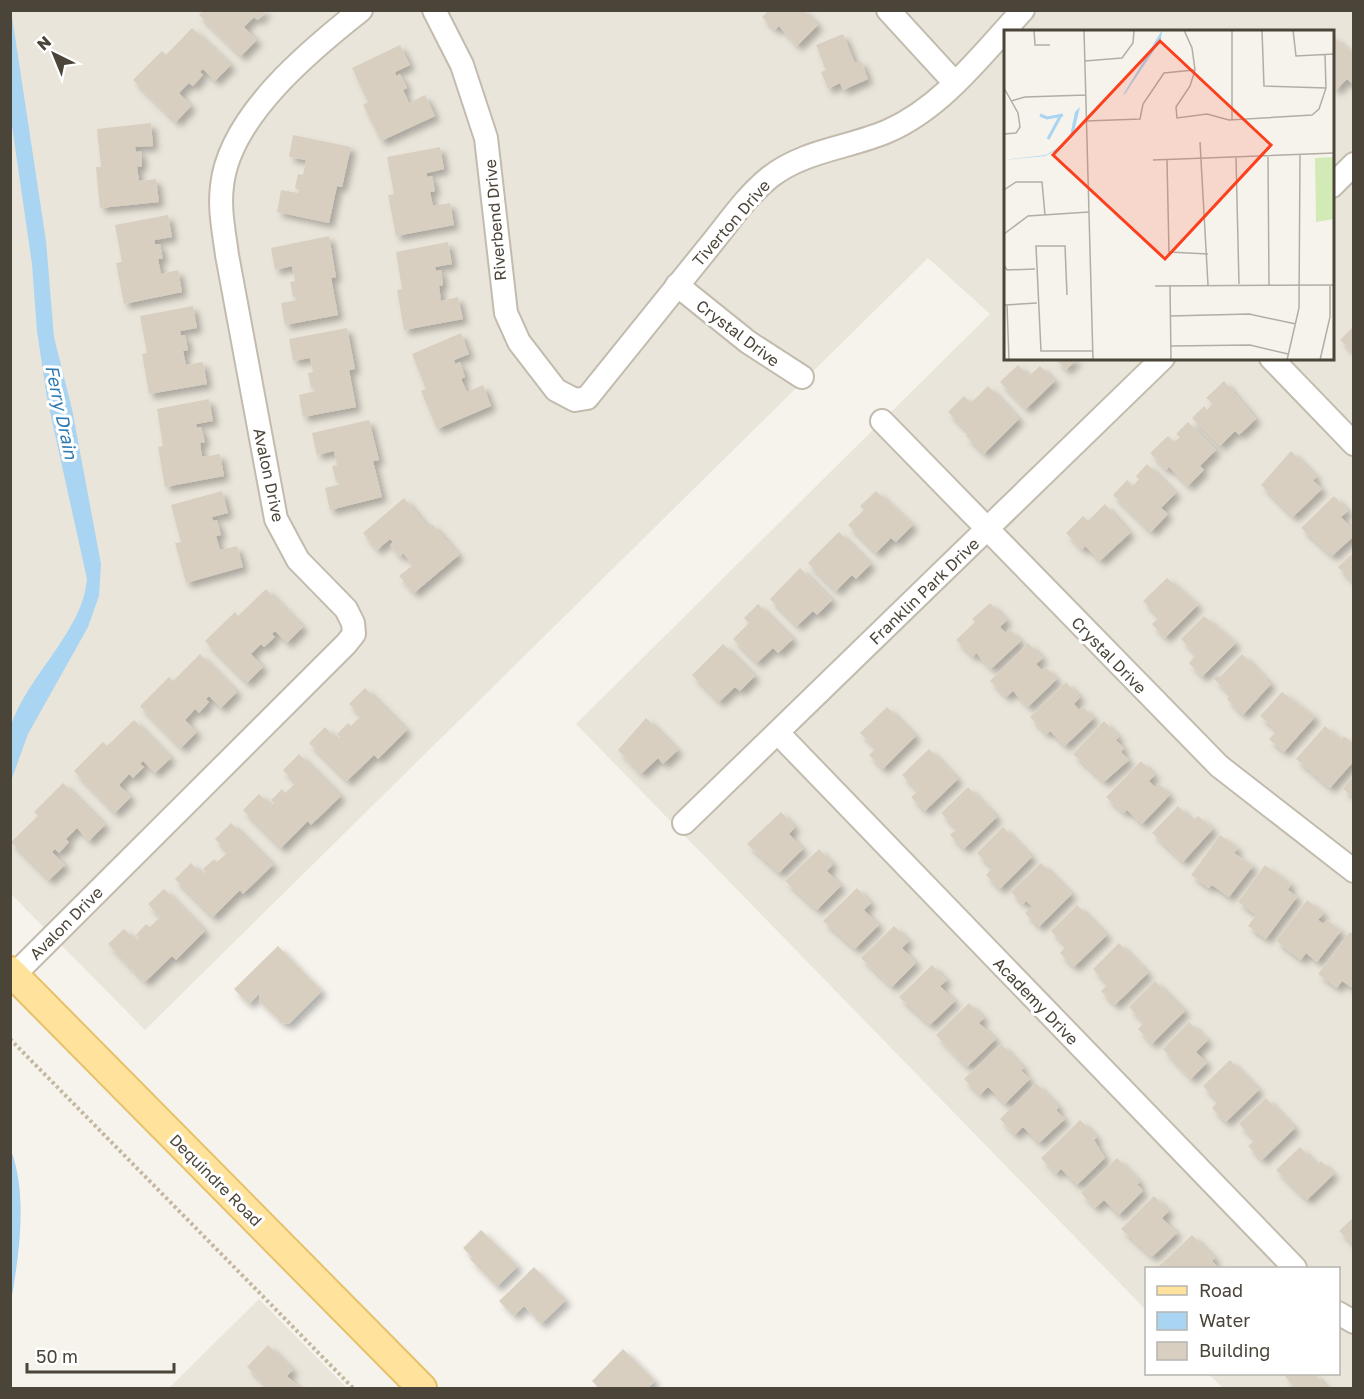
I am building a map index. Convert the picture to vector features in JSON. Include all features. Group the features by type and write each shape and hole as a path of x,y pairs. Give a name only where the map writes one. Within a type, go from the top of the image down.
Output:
{"main road":[{"name":"Dequindre Road","path":"12,973 422,1389"}],"street":[{"name":"Avalon Drive","path":"12,973 338,653 354,634 346,609 298,560 276,519 227,255 221,197 225,169 247,120 319,45 362,10"},
{"name":"Riverbend Drive","path":"434,10 462,65 486,138 506,313 519,342 556,390 575,400 587,398"},
{"path":"888,10 954,82"},
{"name":"Tiverton Drive","path":"587,398 749,198 770,177 787,165 808,156 866,140 909,121 927,108 954,82 1023,10"},
{"path":"1334,184 1353,164"},
{"name":"Crystal Drive","path":"677,285 748,342 802,377"},
{"name":"Franklin Park Drive","path":"684,823 1161,360"},
{"path":"1273,360 1353,444"},
{"name":"Crystal Drive","path":"882,421 1219,766 1353,871"},
{"name":"Academy Drive","path":"778,733 1293,1267"},
{"path":"1340,1314 1353,1322"}],"path":[{"path":"10,1039 353,1389"}],"shaded area":[{"path":"10,11 1353,11 1353,1388 1223,1388 1209,1375 1340,1375 1340,1267 1145,1267 1145,1309 576,724 990,314 928,258 145,1030 11,894"},
{"path":"259,1299 347,1388 169,1388"}],"water":[{"name":"Ferry Drain","path":"11,10 46,241 54,337 72,409 101,564 99,596 88,627 28,734 11,781 9,745 11,725 29,688 76,617 87,579 47,398 37,331 32,264 11,119"},
{"path":"11,1150 21,1206 17,1265 11,1302"}],"building":[{"path":"203,10 267,10 258,20 254,17 244,27 257,40 241,56 199,15"},
{"path":"769,10 804,10 818,25 797,46 779,26 775,30 762,17"},
{"path":"192,28 231,65 215,81 203,69 200,72 203,75 193,86 189,83 179,93 191,106 176,122 133,80 162,51 166,55"},
{"path":"843,34 855,63 861,61 868,79 843,90 840,83 828,89 821,72 826,70 816,45"},
{"path":"1334,37 1354,55 1354,85 1347,79 1336,90 1334,89"},
{"path":"400,45 410,65 395,72 396,76 400,74 407,88 403,90 409,103 425,95 435,116 381,141 363,105 368,102 352,68"},
{"path":"151,123 153,146 135,147 136,152 141,151 142,166 137,167 139,181 156,179 159,202 100,208 96,167 101,167 97,129"},
{"path":"293,135 351,147 342,187 337,186 329,223 277,212 281,190 298,193 299,190 295,188 298,174 303,175 306,160 289,157"},
{"path":"440,147 444,169 427,173 427,177 432,176 435,191 430,192 433,206 450,203 454,225 396,236 388,195 394,194 387,157"},
{"path":"168,215 172,237 155,240 155,244 160,244 163,259 158,259 161,274 178,270 182,292 124,304 116,263 122,262 115,225"},
{"path":"329,236 336,277 331,278 338,315 285,325 281,303 298,300 297,296 293,297 290,282 295,281 292,266 275,270 271,248"},
{"path":"448,242 452,264 435,267 436,271 441,270 443,285 439,286 441,301 458,297 463,319 404,330 397,290 402,289 396,252"},
{"path":"193,306 197,328 180,331 181,335 185,335 188,350 183,351 186,365 203,362 207,384 149,394 142,354 147,353 140,316"},
{"path":"1354,326 1354,353 1340,340"},
{"path":"347,328 355,369 349,370 356,407 303,417 299,395 316,391 315,387 311,388 308,373 313,372 310,358 293,361 289,339"},
{"path":"461,333 469,354 454,360 455,364 460,362 465,377 461,379 467,392 483,385 491,406 437,429 421,391 426,389 412,354"},
{"path":"1057,360 1076,360 1066,370"},
{"path":"1018,365 1029,376 1040,366 1055,381 1026,409 1000,382"},
{"path":"1224,381 1256,419 1239,435 1235,431 1220,446 1192,418 1204,406 1207,410 1213,404 1206,398"},
{"path":"988,386 1019,419 984,454 966,436 969,433 948,412 964,396 971,403"},
{"path":"209,399 213,421 196,424 197,428 201,427 205,442 200,443 202,457 220,454 224,476 165,487 158,447 163,446 157,409"},
{"path":"369,420 379,460 373,461 382,497 330,510 325,488 341,484 340,480 336,481 332,466 337,465 334,451 317,455 312,433"},
{"path":"1188,422 1216,450 1200,466 1204,470 1188,486 1169,467 1166,470 1150,453 1168,436 1174,442 1180,437 1176,434"},
{"path":"1291,451 1317,477 1313,480 1322,489 1293,517 1261,485"},
{"path":"1147,464 1176,493 1161,508 1168,514 1151,532 1113,495 1127,480 1133,486 1139,479 1136,476"},
{"path":"222,491 228,513 212,517 213,521 217,520 221,535 216,536 220,550 237,546 243,567 186,583 175,543 181,542 171,505"},
{"path":"876,491 913,525 896,542 891,538 876,553 848,525 864,510 860,506"},
{"path":"1334,496 1348,511 1341,517 1354,530 1354,536 1332,556 1301,528"},
{"path":"404,498 428,527 432,524 459,555 414,593 399,576 413,565 403,553 400,557 390,545 393,542 390,539 377,550 363,533"},
{"path":"1105,504 1130,533 1100,561 1085,546 1082,550 1066,533 1083,516 1088,521"},
{"path":"839,532 871,564 856,579 852,575 836,591 808,563"},
{"path":"1354,552 1354,580 1352,581 1338,567"},
{"path":"800,568 832,600 817,615 813,611 797,626 770,599"},
{"path":"1167,578 1198,605 1165,638 1152,624 1159,617 1143,601"},
{"path":"266,589 303,627 287,643 275,631 272,634 275,637 264,647 261,644 251,654 263,667 247,683 205,641 235,612 238,616"},
{"path":"990,603 1007,620 1000,627 1006,633 1009,629 1021,641 991,669 976,653 973,657 956,640 975,622 972,619"},
{"path":"758,604 793,639 778,653 773,648 757,663 733,639 749,623 744,618"},
{"path":"1204,616 1236,643 1202,677 1189,663 1196,655 1181,639"},
{"path":"1028,643 1043,658 1036,664 1042,670 1045,667 1057,679 1028,707 1013,691 1006,697 990,681"},
{"path":"723,644 755,676 740,691 735,687 719,702 692,675"},
{"path":"200,654 237,692 221,708 209,696 206,699 209,702 199,713 195,709 185,720 197,732 181,748 140,706 169,677 173,681"},
{"path":"1242,654 1271,684 1243,715 1227,699 1231,695 1214,679 1218,675 1220,677"},
{"path":"1066,682 1080,697 1074,704 1079,710 1083,707 1094,718 1065,746 1050,731 1046,734 1030,717"},
{"path":"365,688 407,730 378,759 374,755 347,781 309,743 325,727 337,740 340,737 337,734 348,723 351,726 361,716 349,704"},
{"path":"1282,692 1315,717 1284,752 1269,739 1277,731 1260,716"},
{"path":"887,707 916,736 883,769 869,755 876,748 860,733"},
{"path":"646,718 678,750 663,764 658,758 641,774 618,750"},
{"path":"134,720 171,758 155,773 143,761 140,764 144,767 133,778 129,774 119,785 131,797 115,813 74,771 103,742 107,746"},
{"path":"1104,721 1119,737 1116,740 1124,748 1121,752 1129,760 1104,782 1073,754"},
{"path":"1325,726 1341,740 1344,736 1354,744 1354,761 1330,788 1296,759"},
{"path":"929,749 958,779 925,811 911,797 918,791 902,775"},
{"path":"299,754 341,796 311,825 308,821 281,848 243,810 259,794 271,806 274,803 271,800 282,789 285,793 296,783 283,770"},
{"path":"1141,761 1155,775 1149,781 1155,787 1159,784 1170,795 1142,824 1127,810 1124,813 1106,797"},
{"path":"1354,775 1354,797 1343,789"},
{"path":"63,783 105,825 89,841 77,828 66,839 69,842 59,853 55,849 52,852 65,865 49,880 11,842 38,816 34,812"},
{"path":"968,787 997,817 964,849 950,835 957,829 941,813"},
{"path":"1178,806 1193,821 1198,816 1213,829 1183,862 1152,833"},
{"path":"781,812 795,827 789,834 803,849 779,873 747,844"},
{"path":"231,823 273,865 243,894 240,890 213,917 175,879 191,863 203,875 206,872 203,869 214,859 217,862 228,852 215,839"},
{"path":"1003,827 1032,857 1000,889 986,875 992,868 977,853"},
{"path":"1220,835 1238,848 1234,853 1253,866 1229,897 1212,885 1209,888 1191,875"},
{"path":"819,849 833,864 827,871 841,886 817,910 785,881"},
{"path":"1041,863 1072,894 1039,927 1025,913 1032,906 1026,901 1023,904 1011,892"},
{"path":"1265,865 1291,884 1288,890 1297,897 1266,939 1248,926 1256,915 1238,902"},
{"path":"857,888 871,903 864,910 879,925 855,949 823,921"},
{"path":"164,889 205,931 176,960 172,956 145,982 108,944 124,929 136,941 139,938 136,935 146,924 150,927 160,917 148,904"},
{"path":"1307,900 1324,913 1318,920 1324,924 1327,920 1341,931 1317,962 1306,953 1301,960 1276,941"},
{"path":"1077,905 1107,935 1074,967 1060,953 1066,946 1051,931"},
{"path":"894,926 909,941 902,948 916,963 892,987 861,958"},
{"path":"1350,932 1354,935 1354,989 1342,981 1337,988 1318,974"},
{"path":"1119,943 1148,973 1115,1005 1101,991 1108,984 1093,969"},
{"path":"278,946 322,991 289,1024 282,1023 259,1001 259,994 249,1004 234,989"},
{"path":"932,965 947,980 940,986 955,1001 930,1025 899,997"},
{"path":"1155,981 1185,1011 1152,1044 1138,1029 1144,1023 1129,1007"},
{"path":"969,1003 984,1018 979,1023 996,1039 967,1067 936,1035"},
{"path":"1189,1022 1208,1040 1196,1052 1207,1063 1191,1079 1163,1049"},
{"path":"1001,1044 1024,1068 1021,1070 1030,1079 1005,1104 988,1087 980,1095 964,1079"},
{"path":"1230,1060 1259,1090 1226,1122 1212,1108 1218,1101 1203,1086"},
{"path":"1036,1083 1059,1107 1056,1110 1065,1119 1039,1143 1023,1127 1015,1135 1000,1119"},
{"path":"1266,1098 1295,1128 1262,1160 1248,1146 1255,1140 1239,1124"},
{"path":"1080,1120 1097,1137 1094,1140 1105,1158 1077,1185 1061,1169 1056,1174 1041,1158"},
{"path":"1300,1147 1317,1165 1321,1161 1334,1174 1307,1200 1276,1170"},
{"path":"1117,1158 1140,1182 1137,1184 1143,1191 1119,1215 1104,1200 1095,1208 1081,1193"},
{"path":"1154,1196 1169,1211 1162,1218 1177,1233 1152,1257 1121,1229"},
{"path":"1354,1217 1354,1245 1339,1231"},
{"path":"481,1230 518,1266 497,1287 470,1259 472,1257 463,1248"},
{"path":"1192,1235 1215,1258 1212,1261 1218,1267 1158,1267"},
{"path":"534,1267 566,1300 541,1324 524,1306 514,1316 499,1301"},
{"path":"268,1345 293,1370 287,1376 300,1388 269,1388 247,1367"},
{"path":"623,1349 655,1381 648,1388 599,1388 592,1381"},
{"path":"1316,1375 1327,1388 1295,1388 1285,1376"}]}
